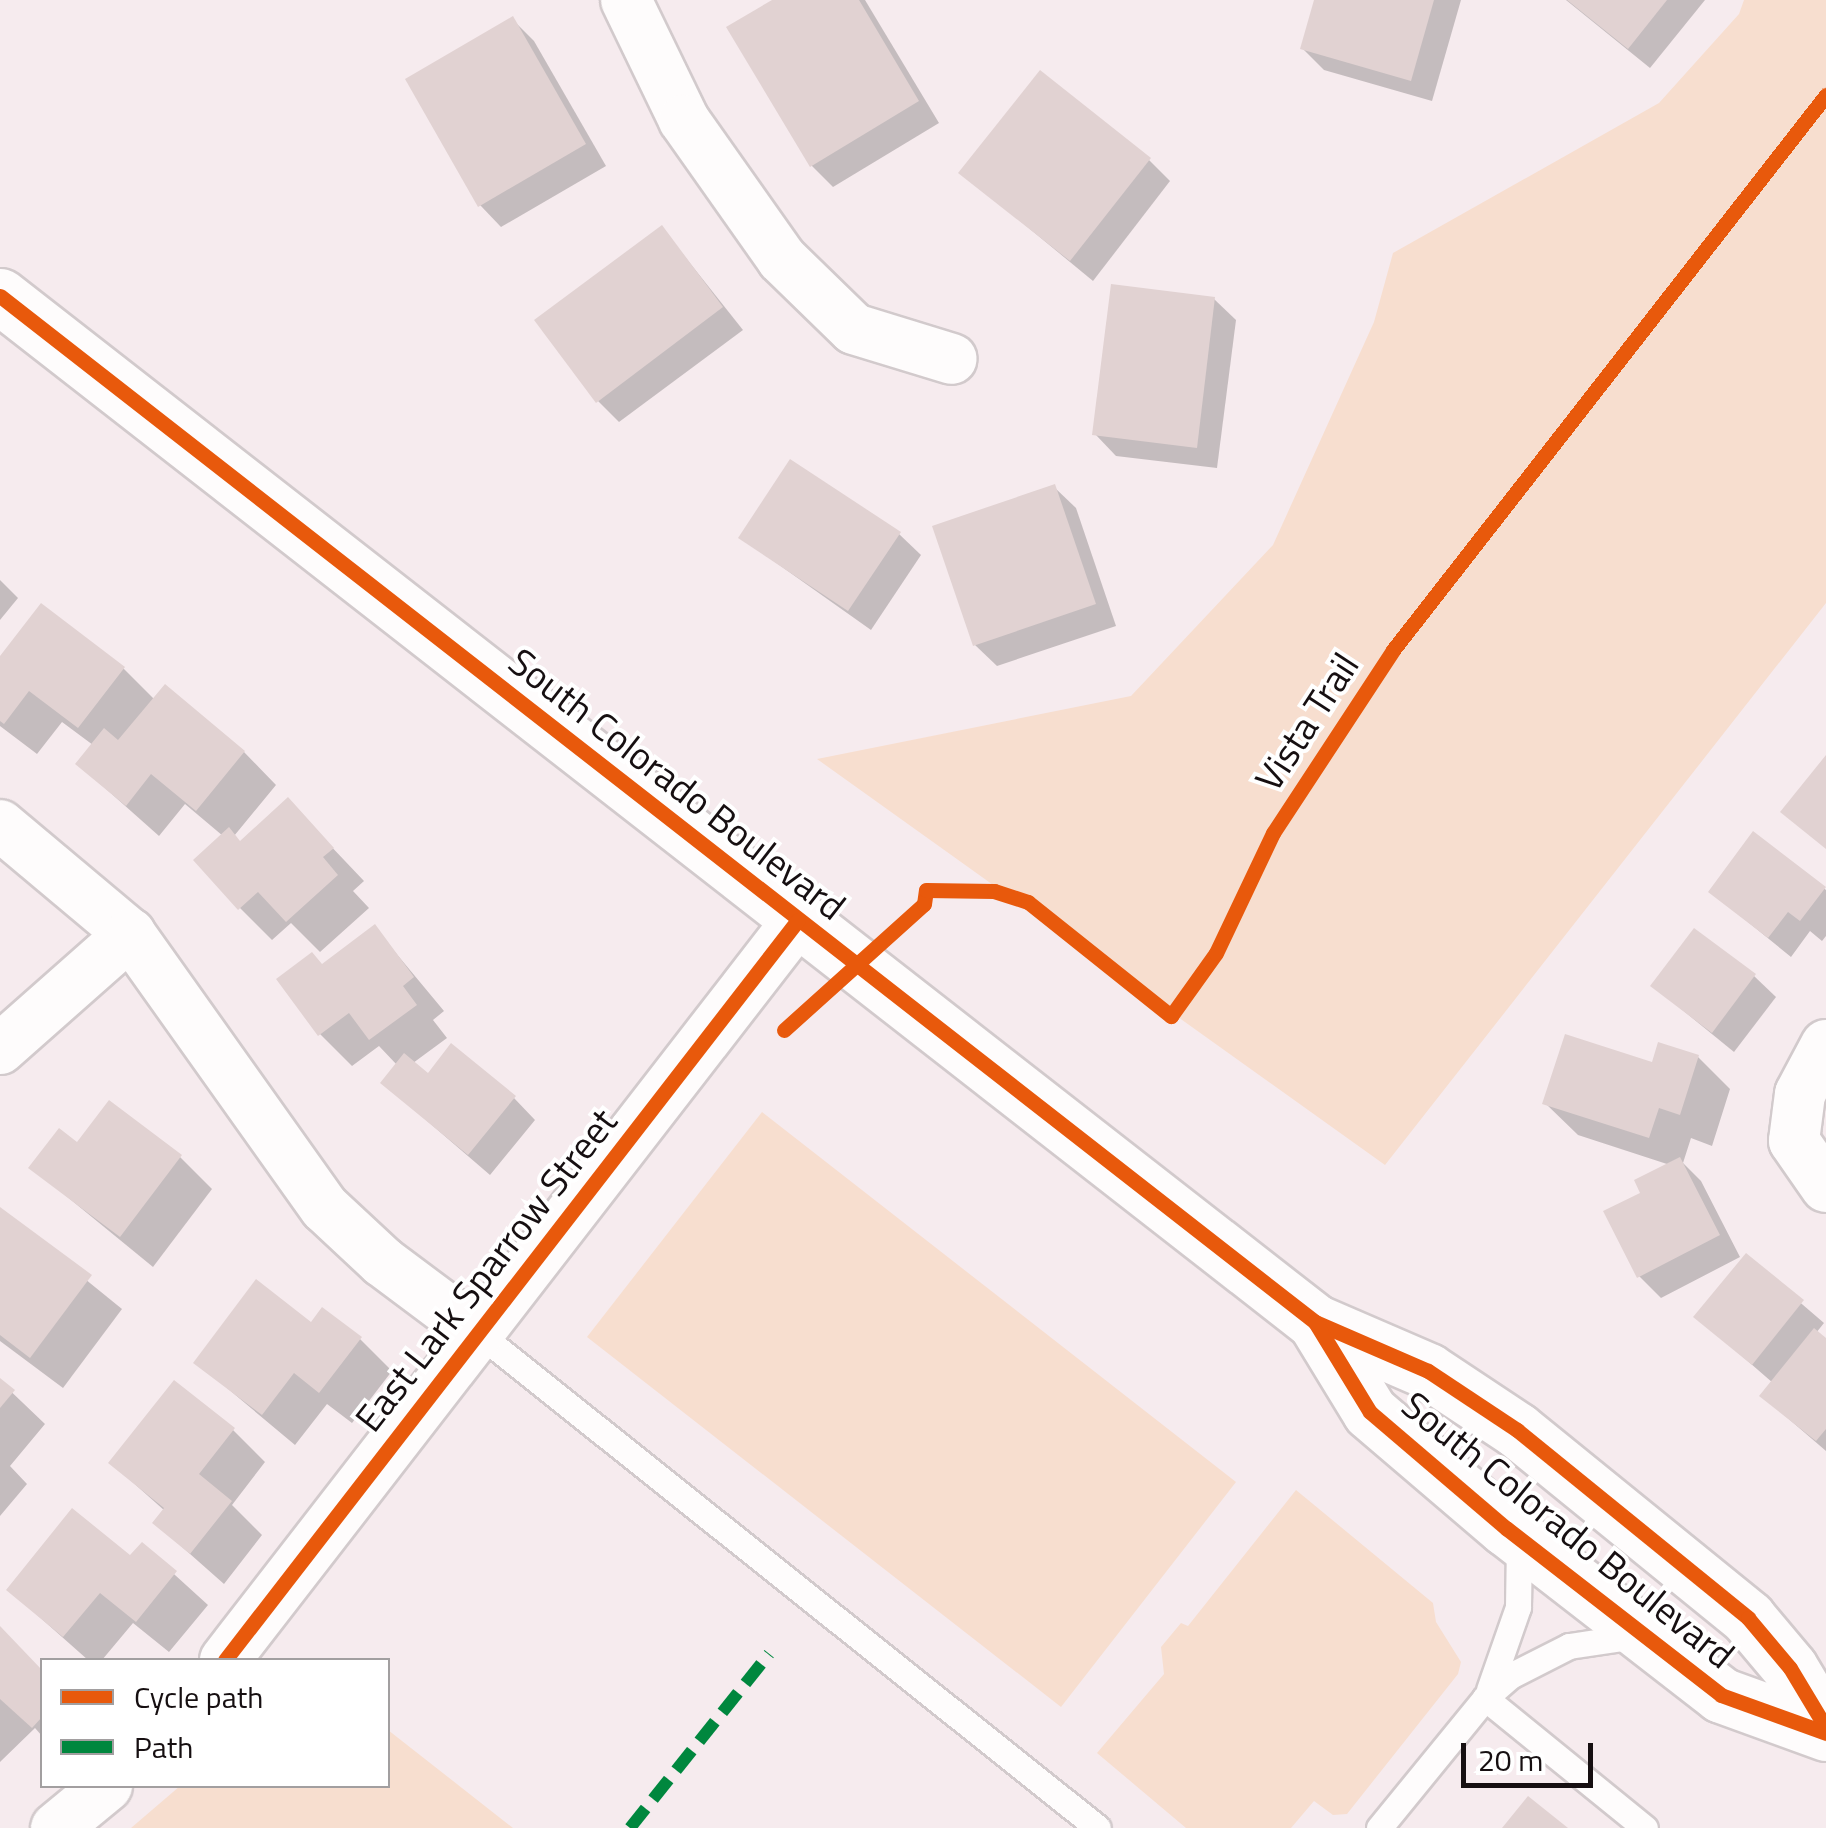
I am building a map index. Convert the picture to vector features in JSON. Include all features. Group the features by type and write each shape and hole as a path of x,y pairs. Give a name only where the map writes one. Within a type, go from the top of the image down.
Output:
{"main road":[{"name":"South Colorado Boulevard","path":"0,296 1316,1322 1428,1371 1518,1430 1748,1618 1790,1668 1826,1730"},
{"name":"South Colorado Boulevard","path":"1316,1322 1370,1412 1519,1538 1721,1694 1826,1730"}],"street":[{"path":"626,0 684,120 782,259 854,329 952,359"},
{"path":"0,825 130,934 325,1208 372,1253 478,1333"},
{"name":"East Lark Sparrow Street","path":"228,1658 798,920"},
{"path":"0,1049 130,934"},
{"path":"1826,1045 1800,1094 1794,1141 1826,1187"},
{"path":"56,1828 105,1788"}],"lane":[{"path":"478,1333 1098,1828"},
{"path":"1484,1698 1518,1608 1519,1538"},
{"path":"1380,1828 1484,1698 1550,1653 1643,1636"},
{"path":"1484,1698 1645,1828"}],"shaded area":[{"path":"1744,0 1826,0 1826,603 1385,1165 817,759 1131,696 1273,545 1374,322 1393,253 1659,103 1739,14"},
{"path":"762,1112 1236,1482 1061,1707 587,1337"},
{"path":"1296,1490 1433,1603 1436,1622 1461,1662 1458,1674 1347,1814 1333,1815 1314,1801 1291,1828 1186,1828 1097,1753 1164,1674 1161,1647 1181,1623 1188,1626"},
{"path":"390,1732 513,1828 131,1828 178,1788 390,1788"}],"building":[{"path":"772,0 859,0 919,101 810,167 726,27"},
{"path":"1314,0 1434,0 1411,81 1300,49"},
{"path":"1567,0 1667,0 1628,49"},
{"path":"513,16 586,144 478,207 405,79"},
{"path":"1040,70 1151,158 1070,261 958,173"},
{"path":"662,225 723,307 596,403 534,320"},
{"path":"1111,284 1215,297 1197,448 1092,435"},
{"path":"790,459 901,532 848,611 738,538"},
{"path":"1055,484 1096,604 973,646 932,526"},
{"path":"41,603 125,667 78,728 29,691 4,724 0,721 0,656"},
{"path":"165,684 245,751 196,811 151,774 126,806 75,764 104,728 118,740"},
{"path":"1826,755 1826,849 1780,812"},
{"path":"288,797 334,848 323,857 338,875 286,922 258,892 238,910 193,860 229,827 240,841"},
{"path":"1753,831 1826,887 1800,921 1788,912 1768,938 1708,892"},
{"path":"375,924 414,977 403,986 417,1005 369,1040 349,1013 318,1036 276,979 312,952 322,964"},
{"path":"1694,928 1756,974 1712,1033 1650,986"},
{"path":"1565,1034 1652,1062 1658,1042 1699,1055 1680,1115 1659,1108 1649,1138 1542,1104"},
{"path":"451,1043 516,1096 468,1155 380,1083 404,1053 428,1073"},
{"path":"109,1100 182,1155 120,1237 28,1168 59,1128 77,1142"},
{"path":"1680,1157 1720,1235 1637,1278 1603,1211 1640,1193 1634,1180"},
{"path":"0,1207 92,1275 30,1358 0,1335"},
{"path":"1746,1253 1804,1300 1752,1365 1693,1317"},
{"path":"256,1279 311,1322 322,1307 362,1337 319,1393 294,1373 262,1415 193,1363"},
{"path":"1814,1328 1826,1338 1826,1429 1816,1441 1759,1396"},
{"path":"0,1378 15,1390 0,1408"},
{"path":"174,1380 235,1428 199,1474 232,1501 190,1554 152,1523 164,1508 108,1463"},
{"path":"72,1508 130,1555 142,1542 177,1571 136,1622 100,1593 63,1637 6,1590"},
{"path":"0,1626 40,1668 40,1719 32,1728 0,1699"},
{"path":"1528,1796 1568,1828 1502,1828"}],"marked path":[{"path":"630,1828 769,1654"}],"cycle path":[{"name":"Vista Trail","path":"784,1030 924,904 926,890 994,891 1028,902 1171,1016 1216,953 1273,833 1393,650 1826,95"},
{"path":"0,296 1315,1322 1428,1371 1517,1430 1748,1618 1790,1668 1826,1728"},
{"path":"227,1658 798,920"},
{"path":"1315,1322 1370,1412 1506,1528 1721,1695 1826,1733"}]}
